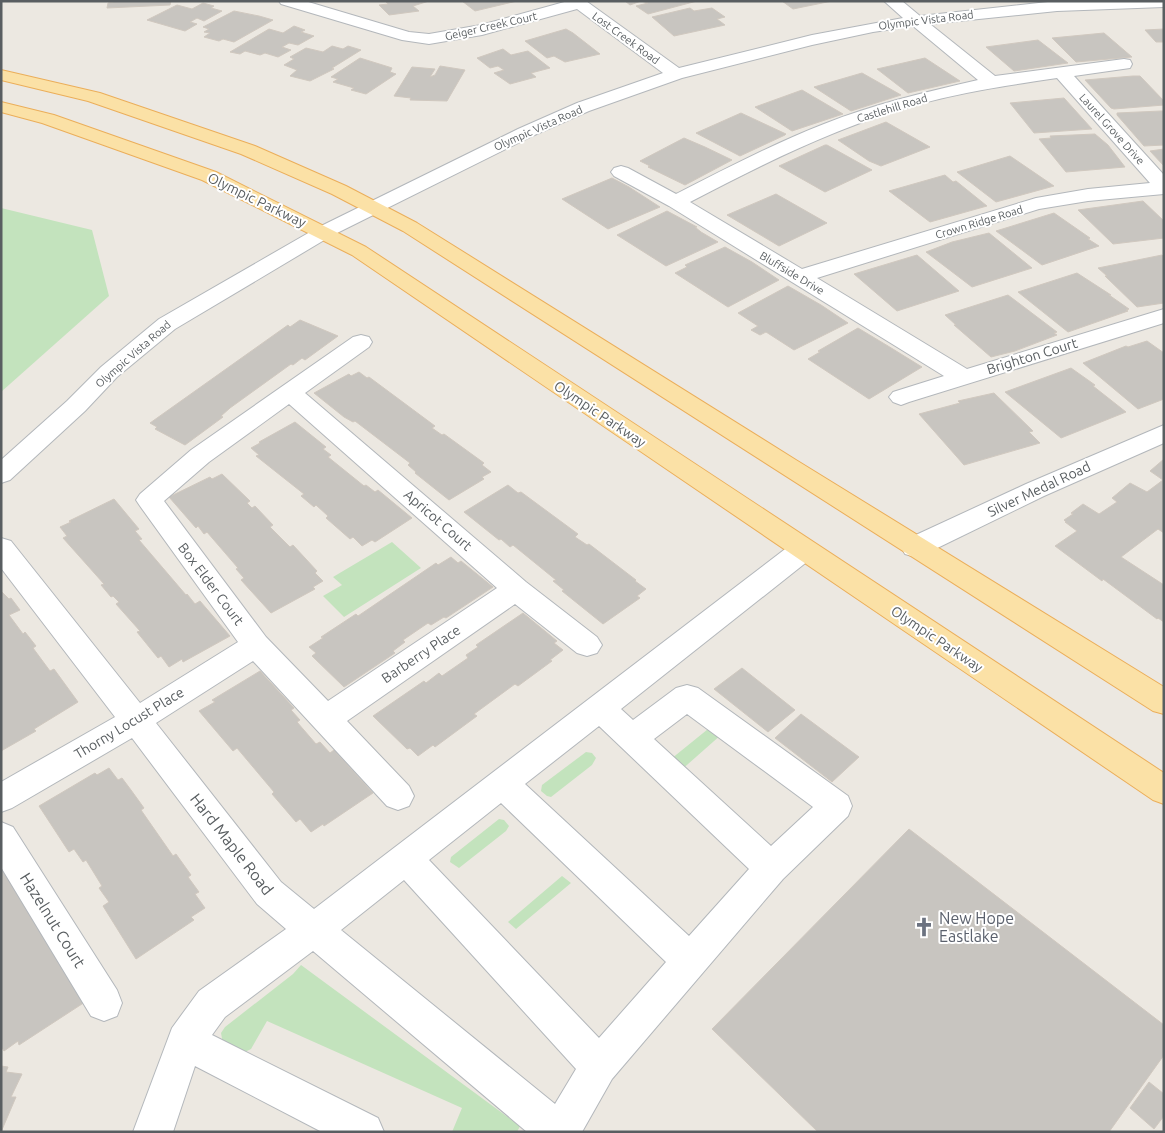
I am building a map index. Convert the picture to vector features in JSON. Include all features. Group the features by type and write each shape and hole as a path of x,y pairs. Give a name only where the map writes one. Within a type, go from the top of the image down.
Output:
{"main road":[{"path":"1,75 94,97 248,150 339,190 416,230 915,547 1164,702"},
{"name":"Olympic Parkway","path":"1,107 48,118 209,176 324,232 367,257 1164,790"}],"street":[{"name":"Geiger Creek Court","path":"287,1 408,37 429,40 482,30 578,3"},
{"path":"892,1 991,82"},
{"name":"Olympic Vista Road","path":"1,474 76,406 109,372 167,324 324,232 524,133 638,86 676,74 812,40 916,20 1057,6 1164,2"},
{"name":"Lost Creek Road","path":"578,3 676,74"},
{"name":"Castlehill Road","path":"676,202 764,156 832,127 910,101 991,82 1124,64"},
{"name":"Laurel Grove Drive","path":"1061,72 1164,188"},
{"name":"Bluffside Drive","path":"621,172 676,202 962,377"},
{"name":"Crown Ridge Road","path":"799,277 1036,204 1088,195 1164,188"},
{"name":"Brighton Court","path":"901,397 1164,316"},
{"path":"290,392 361,342"},
{"name":"Apricot Court","path":"290,392 516,589 587,645"},
{"name":"Box Elder Court","path":"290,392 200,456 149,500 256,645 398,796"},
{"name":"Silver Medal Road","path":"915,547 1035,490 1164,433"},
{"name":"Hard Maple Road","path":"1,548 269,893 559,1132"},
{"path":"153,1132 185,1041 212,1004 314,930 803,550"},
{"name":"Barberry Place","path":"326,719 516,589"},
{"name":"Thorny Locust Place","path":"1,798 135,721 256,645"},
{"path":"559,1132 599,1066 771,868 836,806 687,697 632,738"},
{"path":"600,708 771,868"},
{"path":"502,783 690,960"},
{"name":"Hazelnut Court","path":"1,837 104,1003"},
{"path":"406,858 599,1066"},
{"path":"185,1041 364,1132"}],"green space":[{"path":"1,208 92,230 109,296 1,392"},
{"path":"392,542 421,568 344,617 323,596 342,585 333,577"},
{"path":"713,725 722,734 679,772 671,759"},
{"path":"586,752 592,753 596,758 592,765 551,797 541,791 542,785"},
{"path":"499,819 504,820 509,826 506,831 459,868 450,862 451,857"},
{"path":"562,876 571,883 516,929 508,922"},
{"path":"301,965 520,1126 517,1132 452,1132 462,1108 267,1021 251,1049 245,1052 223,1044 221,1033 225,1027 293,974"}],"building":[{"path":"118,1 171,1 170,5 107,8 108,3"},
{"path":"385,1 429,1 413,6 419,11 389,15 379,5 388,4"},
{"path":"462,1 517,1 475,11"},
{"path":"625,1 641,1 630,5"},
{"path":"641,1 697,1 648,14 636,6 648,3"},
{"path":"782,1 832,1 793,9"},
{"path":"203,3 214,6 211,8 222,11 204,21 197,18 190,22 197,24 185,31 147,20 177,5 192,9"},
{"path":"690,8 694,11 712,8 725,17 717,19 725,25 674,36 652,17"},
{"path":"234,11 273,20 234,42 204,37 210,33 204,32 209,29 203,27"},
{"path":"294,26 305,30 301,32 314,36 298,45 289,43 282,47 291,50 278,57 265,53 260,55 245,51 240,54 230,52 269,29 283,33"},
{"path":"566,29 600,54 565,62 554,56 547,58 525,41"},
{"path":"1164,29 1164,42 1156,42 1145,30"},
{"path":"1104,33 1132,57 1076,62 1052,38"},
{"path":"1038,40 1068,63 1014,71 986,47"},
{"path":"332,46 343,49 348,46 361,50 332,68 334,69 310,81 290,76 297,70 284,65 294,59 290,57 306,48 323,52"},
{"path":"503,49 511,55 528,51 550,68 531,73 536,77 510,84 494,73 504,70 498,66 490,68 477,58"},
{"path":"360,58 392,68 390,72 396,74 366,94 351,90 354,88 333,82 338,79 331,77"},
{"path":"925,58 960,81 908,93 877,69"},
{"path":"440,66 465,70 447,101 410,100 411,98 394,96 412,67 435,69 430,77 435,75"},
{"path":"862,73 901,95 851,111 814,87"},
{"path":"1140,76 1164,101 1164,105 1114,109 1085,80"},
{"path":"802,90 843,114 792,131 755,107"},
{"path":"1064,98 1092,129 1034,133 1010,103"},
{"path":"1164,111 1164,145 1144,146 1117,115 1117,113"},
{"path":"741,113 786,134 740,156 696,133"},
{"path":"886,122 930,147 881,166 869,161 838,140"},
{"path":"1095,134 1108,145 1125,167 1066,172 1039,139 1051,138 1050,136"},
{"path":"684,138 732,160 685,185 648,167 650,166 640,161"},
{"path":"825,145 872,170 825,192 779,166"},
{"path":"1164,149 1164,166 1150,151"},
{"path":"1010,156 1054,186 996,202 957,172"},
{"path":"945,175 953,182 956,181 987,206 930,222 889,191"},
{"path":"612,178 660,207 608,229 562,199"},
{"path":"776,194 827,223 779,246 727,215"},
{"path":"1143,201 1164,221 1164,238 1113,244 1078,210"},
{"path":"667,211 697,227 695,227 718,242 666,266 617,235"},
{"path":"1054,213 1099,246 1042,265 996,231"},
{"path":"989,233 1032,268 972,287 926,252 952,242"},
{"path":"725,247 779,280 728,307 675,273 687,267 685,265"},
{"path":"917,255 959,291 897,311 854,274"},
{"path":"1162,255 1164,257 1164,303 1137,307 1098,268"},
{"path":"1077,273 1111,295 1109,295 1129,309 1126,310 1128,311 1068,332 1018,292"},
{"path":"788,286 848,323 794,350 766,332 760,335 751,330 758,326 738,313"},
{"path":"1008,295 1057,332 1054,333 1057,335 1015,351 991,357 945,315"},
{"path":"300,320 338,336 305,360 302,358 293,365 291,364 230,408 221,416 223,417 185,445 155,429 157,427 150,423 288,325 290,327"},
{"path":"858,328 922,367 869,399 808,359 820,352 818,351"},
{"path":"1147,341 1164,353 1164,399 1138,409 1083,363 1126,346"},
{"path":"1071,368 1095,385 1093,386 1126,412 1061,438 1005,392"},
{"path":"359,372 367,378 369,377 435,426 432,428 442,435 444,434 484,463 482,465 491,472 482,477 484,479 449,500 415,473 408,465 410,463 355,421 353,422 344,417 314,393 349,374 351,376"},
{"path":"994,393 1033,431 1029,432 1040,443 964,465 919,414 960,403 958,401"},
{"path":"295,422 326,447 323,449 331,455 328,457 364,486 366,485 375,492 378,490 412,518 375,542 372,540 362,546 353,537 350,539 326,518 328,516 316,505 314,507 301,496 304,494 256,456 259,455 251,448"},
{"path":"1164,459 1164,533 1158,529 1121,557 1164,585 1164,622 1157,619 1103,579 1102,581 1055,546 1077,531 1064,520 1073,514 1071,513 1083,504 1099,514 1117,502 1112,498 1130,483 1147,492 1163,480 1150,471"},
{"path":"222,474 250,501 247,503 252,508 255,506 273,525 270,527 290,547 293,545 317,571 315,573 323,581 313,587 315,589 271,613 241,580 244,578 236,569 238,568 207,532 204,534 198,526 196,528 169,497 210,477 212,479"},
{"path":"508,485 518,493 521,492 578,534 575,537 587,545 589,544 636,580 646,589 637,596 640,598 603,624 562,591 564,590 553,581 556,580 513,545 510,547 501,539 499,540 464,512"},
{"path":"114,499 139,529 135,531 142,539 139,540 186,595 195,604 200,601 230,636 183,662 182,659 169,667 161,656 158,658 137,632 140,631 116,604 119,602 113,596 111,597 101,585 104,584 63,538 67,536 60,527"},
{"path":"451,557 458,563 461,561 493,587 446,618 444,617 431,625 428,623 403,640 405,642 393,651 395,653 344,687 312,656 316,653 309,647 323,638 321,637 356,614 358,616 436,563 438,565"},
{"path":"1,591 9,599 11,598 20,610 9,615 23,634 25,632 36,646 33,648 50,671 54,669 78,702 34,729 36,731 1,751"},
{"path":"523,613 557,641 554,643 563,650 550,660 552,661 518,686 515,684 474,714 477,716 435,747 433,745 418,756 410,748 407,749 373,716 424,681 426,683 439,673 442,676 468,658 466,655 478,647 476,645"},
{"path":"742,668 795,710 768,732 714,689"},
{"path":"260,671 294,708 291,710 300,720 297,722 316,744 320,742 330,753 334,750 373,793 324,826 323,824 311,832 300,819 296,822 272,794 274,792 237,748 233,751 199,711 215,702 212,700"},
{"path":"801,714 859,757 832,782 775,738"},
{"path":"109,768 118,780 122,778 144,808 141,810 173,856 176,854 191,875 188,877 199,892 195,894 205,908 191,917 194,920 136,959 103,906 109,902 99,888 102,886 86,860 83,862 74,849 69,852 39,806 95,773 97,775"},
{"name":"New Hope Eastlake","path":"909,829 1164,1025 1164,1055 1109,1132 818,1132 712,1029"},
{"path":"1,861 85,1002 19,1045 18,1041 4,1051 1,1046"},
{"path":"1,1066 8,1067 6,1072 22,1074 11,1097 16,1097 1,1132"},
{"path":"1149,1082 1164,1094 1164,1116 1154,1129 1130,1108"}],"place":[{"name":"New Hope Eastlake","path":"924,927"}]}
